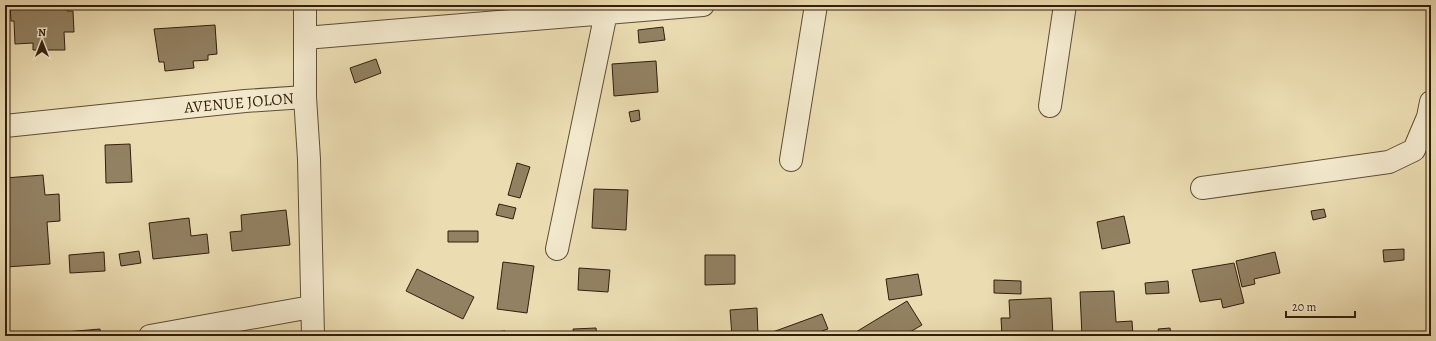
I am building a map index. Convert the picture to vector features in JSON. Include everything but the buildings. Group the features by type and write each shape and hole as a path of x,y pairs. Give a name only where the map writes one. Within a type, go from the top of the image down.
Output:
{"street":[{"path":"305,5 305,97"},
{"path":"305,38 703,5"},
{"path":"791,160 816,5"},
{"path":"1050,106 1065,5"},
{"path":"558,248 606,13"},
{"name":"AVENUE JOLON","path":"5,126 245,101 305,97 309,159 311,306 313,336"},
{"path":"1202,188 1389,162 1414,150 1428,117 1431,102"},
{"path":"150,336 311,306"}]}
